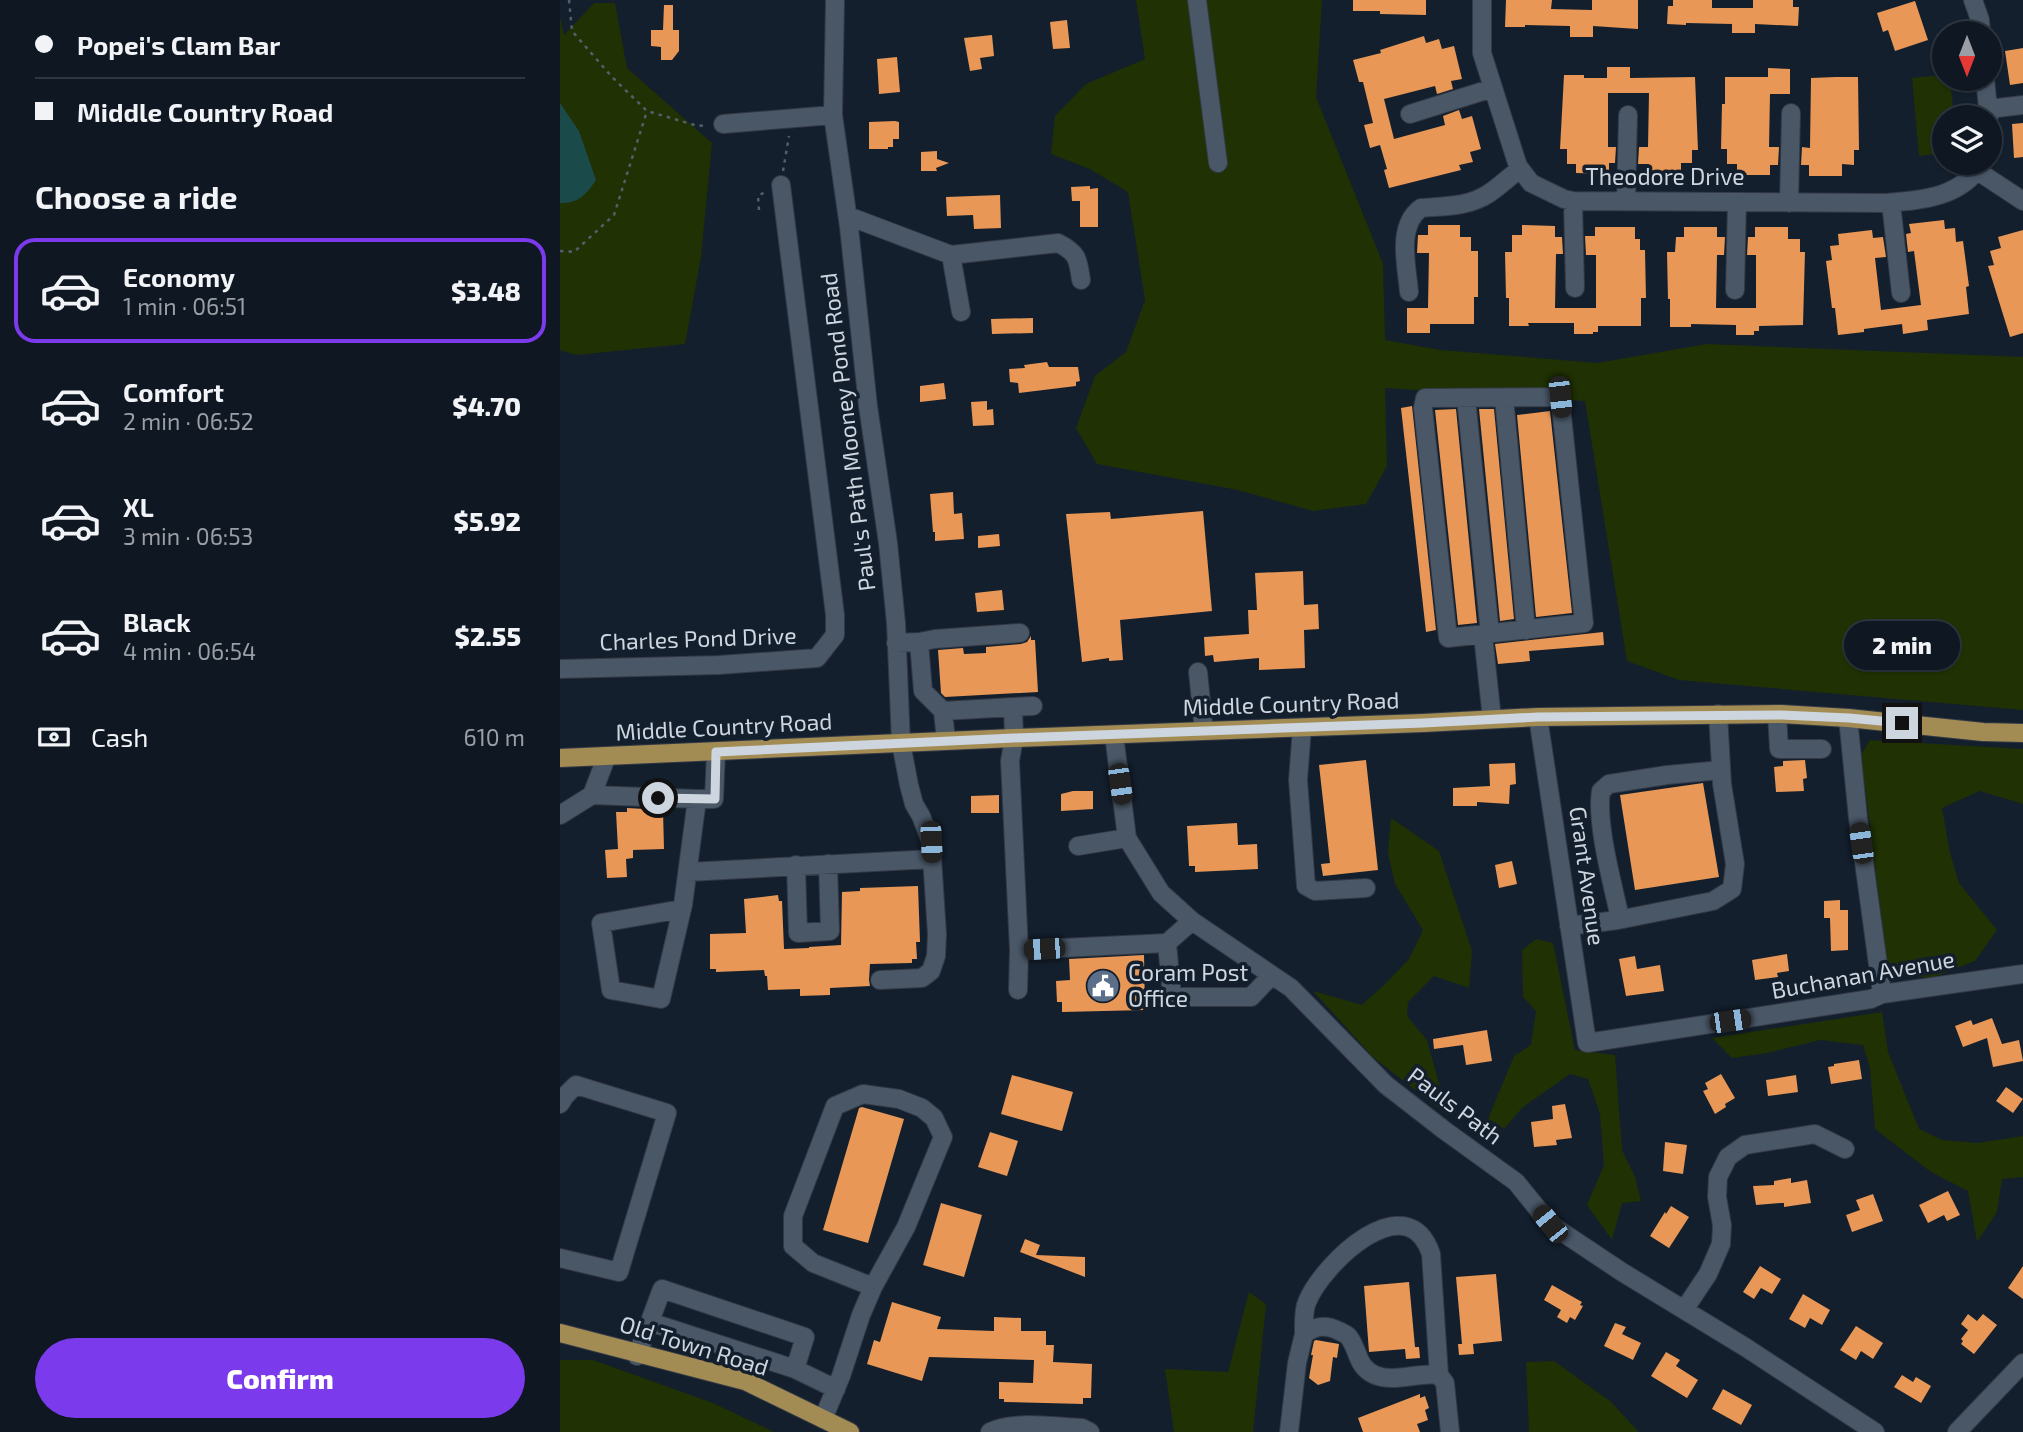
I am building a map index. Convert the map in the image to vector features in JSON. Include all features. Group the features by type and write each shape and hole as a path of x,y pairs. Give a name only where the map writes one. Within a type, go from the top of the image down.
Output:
{"main road":[{"name":"Middle Country Road","path":"560,758 1538,717 1777,715 1849,718 1983,732 2023,733"},
{"name":"Old Town Road","path":"560,1333 745,1381 850,1432"}],"street":[{"name":"Paul's Path Mooney Pond Road","path":"835,0 833,115 848,216 868,406 888,543 901,743 914,804 929,836 937,934 936,956 931,971 922,978 880,980"},
{"path":"1197,0 1218,163"},
{"path":"1409,292 1405,229 1416,212 1421,208 1476,200 1520,169 1482,53 1482,0"},
{"path":"1973,0 1980,21"},
{"path":"1410,114 1493,88"},
{"path":"2002,113 2023,105"},
{"path":"1788,203 1791,113"},
{"path":"723,124 833,115"},
{"path":"1626,201 1628,115"},
{"name":"Theodore Drive","path":"1520,169 1531,183 1573,201 1891,203 1920,201 1957,190 1971,175"},
{"path":"1989,175 2023,201"},
{"name":"Charles Pond Drive","path":"560,669 719,665 817,658 835,635 835,615 780,184"},
{"path":"1573,201 1575,288"},
{"path":"1735,290 1737,202"},
{"path":"1891,203 1901,293"},
{"path":"848,216 951,254 1058,243 1075,254 1081,280"},
{"path":"951,254 961,312"},
{"path":"1560,397 1584,623 1448,638 1423,408 1425,398 1504,398 1560,397"},
{"path":"1466,398 1492,719"},
{"path":"1504,398 1526,630"},
{"path":"896,643 1020,633"},
{"path":"919,642 923,691 943,711 946,741"},
{"path":"1198,672 1204,731"},
{"path":"943,711 1033,706"},
{"path":"1013,707 1014,738 1010,761 1019,950 1018,989"},
{"path":"1569,926 1618,920 1713,901 1732,889 1735,864 1721,770 1718,715"},
{"path":"1777,715 1779,749 1822,749"},
{"name":"Grant Avenue","path":"1538,717 1587,1043"},
{"path":"1849,718 1858,818 1882,994"},
{"path":"1302,728 1298,780 1306,886 1315,891 1366,888"},
{"name":"Pauls Path","path":"1114,735 1127,838 1161,893 1192,921 1291,988 1386,1085 1516,1182 1550,1224 1875,1432"},
{"path":"560,815 592,795 715,799 716,752"},
{"path":"592,795 606,758"},
{"path":"1618,920 1602,825 1599,800 1601,791 1609,784 1721,770"},
{"path":"682,909 601,923 611,990 661,999 682,909 697,799"},
{"path":"1078,846 1127,838"},
{"path":"688,872 932,859"},
{"path":"796,865 798,933 830,931 828,864"},
{"path":"1019,950 1167,943 1192,921"},
{"path":"1167,943 1172,997 1251,997 1272,975"},
{"name":"Buchanan Avenue","path":"1587,1043 1835,1005 1871,999 1882,994 2023,974"},
{"path":"560,1104 576,1086 667,1113 619,1272 560,1258"},
{"path":"823,1419 861,1315 906,1227 943,1137 934,1118 922,1108 899,1099 863,1094 835,1106 793,1216 792,1233 793,1246 813,1263 873,1287"},
{"path":"1684,1310 1712,1266 1721,1244 1723,1225 1717,1197 1718,1177 1728,1157 1745,1145 1815,1134 1844,1149"},
{"path":"1289,1432 1306,1304 1317,1283 1336,1259 1374,1231 1389,1227 1414,1230 1422,1234 1431,1254 1439,1376 1445,1383 1450,1432"},
{"path":"637,1355 662,1289 805,1337 795,1369"},
{"path":"650,1322 795,1369 836,1389"},
{"path":"1304,1334 1314,1327 1329,1326 1347,1335 1363,1369 1377,1376 1439,1376"},
{"path":"1957,1432 2023,1363"},
{"path":"990,1432 1016,1426 1082,1428 1090,1432"}],"path":[{"path":"569,0 572,30 612,77 647,111 698,126 723,124"},
{"path":"560,251 574,252 614,215 647,111"},
{"path":"780,184 791,118"}],"green space":[{"path":"1136,0 1322,0 1316,97 1383,264 1385,340 1440,350 1597,363 1707,344 2023,357 2023,710 1679,680 1627,661 1585,401 1385,388 1387,466 1366,504 1313,511 1238,490 1097,464 1076,428 1095,376 1126,352 1145,300 1128,192 1090,169 1051,154 1055,116 1086,84 1145,59"},
{"path":"594,3 615,3 627,68 712,143 701,257 685,344 576,355 560,350 560,17 564,35"},
{"path":"1932,76 1932,91 1951,91 1953,105 1932,105 1932,154 1919,156 1912,78"},
{"path":"1870,740 2023,749 2023,804 1980,791 1942,808 1950,853 1959,883 1997,930 1975,961 1934,977 1889,977 1861,755"},
{"path":"1391,818 1439,851 1472,951 1469,988 1434,976 1408,1002 1407,1016 1427,1040 1448,1116 1373,1057 1313,991 1362,1005 1409,959 1423,930 1395,884 1388,853"},
{"path":"1536,939 1553,943 1575,1050 1615,1055 1622,1150 1635,1177 1641,1201 1622,1203 1612,1240 1587,1205 1604,1165 1600,1114 1588,1079 1570,1074 1523,1107 1504,1129 1488,1119 1514,1056 1531,1045 1536,1011 1523,997 1522,950"},
{"path":"1882,1012 1888,1052 1919,1129 1942,1140 1978,1143 2023,1136 2023,1177 2002,1179 1997,1212 1977,1242 1968,1191 1931,1172 1875,1129 1870,1068 1863,1045 1820,1040 1767,1053 1732,1058 1712,1038"},
{"path":"1249,1292 1266,1304 1253,1432 1174,1432 1165,1369 1228,1372"},
{"path":"560,1360 593,1360 713,1403 774,1432 560,1432"},
{"path":"1554,1361 1610,1401 1639,1432 1529,1432 1526,1362"}],"shaded area":[{"path":"560,103 579,131 596,180 581,197 572,202 560,203"}],"building":[{"path":"1353,0 1426,0 1426,15 1353,11"},
{"path":"1506,0 1552,0 1551,9 1592,10 1592,0 1638,0 1638,29 1593,26 1593,37 1570,37 1570,26 1505,27"},
{"path":"1673,0 1712,0 1712,8 1753,8 1753,0 1793,0 1793,7 1799,7 1798,26 1755,24 1755,33 1732,33 1732,24 1667,24 1668,6 1673,6"},
{"path":"1915,1 1928,40 1895,51 1888,30 1883,32 1877,13"},
{"path":"664,5 673,5 673,30 679,30 679,51 672,60 661,60 661,47 651,46 651,30 663,30"},
{"path":"1067,20 1070,48 1053,49 1050,22"},
{"path":"992,35 994,56 980,58 982,69 970,71 964,38"},
{"path":"1424,36 1426,43 1439,39 1442,49 1454,46 1462,79 1451,81 1453,89 1437,94 1435,86 1384,99 1394,139 1445,125 1443,116 1459,110 1462,119 1472,116 1481,149 1470,152 1473,162 1459,165 1461,170 1389,188 1380,145 1370,148 1364,125 1373,123 1363,82 1359,82 1353,60 1381,53 1380,50"},
{"path":"2023,48 2023,83 2010,85 2005,51"},
{"path":"897,57 900,92 879,94 877,59"},
{"path":"1607,67 1630,67 1630,78 1695,77 1698,150 1692,150 1692,163 1681,163 1681,175 1649,175 1649,164 1638,164 1639,147 1648,147 1649,93 1608,93 1608,147 1616,147 1615,163 1609,163 1609,174 1576,173 1576,164 1567,164 1567,149 1560,149 1564,75 1607,78"},
{"path":"1768,68 1790,69 1790,94 1770,94 1769,147 1779,147 1778,165 1770,165 1770,175 1737,175 1737,164 1727,164 1727,149 1721,149 1725,77 1768,77"},
{"path":"1858,77 1859,150 1854,150 1854,165 1842,164 1842,176 1809,176 1809,165 1801,165 1802,147 1810,148 1811,78"},
{"path":"869,122 899,122 899,139 893,139 893,147 869,149"},
{"path":"2023,123 2023,157 2014,158 2012,124"},
{"path":"937,151 937,159 949,163 936,168 937,171 921,171 921,152"},
{"path":"1090,186 1090,189 1098,188 1098,227 1080,227 1080,201 1072,201 1071,187"},
{"path":"1000,195 1001,228 974,229 973,215 947,216 946,197"},
{"path":"1944,220 1945,229 1955,228 1956,242 1963,241 1969,286 1966,287 1969,314 1927,320 1928,330 1903,334 1902,324 1838,335 1826,261 1832,260 1830,246 1839,245 1838,234 1872,230 1873,238 1883,237 1886,257 1875,258 1881,310 1921,305 1914,251 1908,252 1906,234 1911,233 1909,224"},
{"path":"1428,225 1460,225 1460,237 1471,237 1471,251 1478,251 1478,297 1474,297 1474,324 1430,324 1430,333 1407,333 1407,308 1428,308 1429,253 1417,253 1418,235 1428,235"},
{"path":"1522,225 1555,226 1555,237 1562,237 1563,254 1556,254 1555,308 1596,308 1596,255 1586,255 1585,236 1595,236 1595,227 1635,227 1635,239 1640,239 1640,250 1645,250 1646,298 1641,298 1641,326 1598,326 1598,332 1593,334 1574,334 1574,323 1528,323 1529,326 1509,326 1505,252 1512,252 1512,235 1522,235"},
{"path":"1684,227 1717,227 1717,237 1725,237 1724,255 1717,255 1716,308 1756,308 1756,255 1747,255 1748,237 1755,237 1755,227 1788,227 1788,239 1800,239 1800,252 1805,252 1803,325 1759,326 1759,331 1754,331 1754,335 1736,335 1736,325 1691,324 1691,327 1670,327 1667,252 1675,252 1676,237 1684,237"},
{"path":"2023,230 2023,333 2010,337 1988,266 1994,265 1990,251 2001,248 1998,237"},
{"path":"1033,318 1033,333 992,334 991,319"},
{"path":"1047,362 1049,367 1078,367 1080,381 1076,382 1076,386 1019,393 1018,383 1010,382 1009,369"},
{"path":"944,383 946,399 920,402 920,386"},
{"path":"987,401 987,410 993,409 994,425 973,426 971,402"},
{"path":"1412,406 1436,630 1426,632 1401,408"},
{"path":"1456,409 1477,623 1458,625 1435,410"},
{"path":"1479,409 1494,409 1514,619 1500,621"},
{"path":"1550,411 1572,613 1536,617 1517,415"},
{"path":"953,492 954,514 962,513 964,539 935,541 930,494"},
{"path":"1203,511 1212,611 1120,620 1123,660 1109,661 1109,658 1082,662 1066,514 1110,512 1111,519"},
{"path":"999,534 1000,546 978,548 978,536"},
{"path":"1303,571 1304,605 1318,604 1319,629 1304,630 1305,668 1259,670 1259,658 1214,662 1213,655 1205,656 1204,637 1249,634 1248,610 1257,610 1255,573"},
{"path":"1002,590 1004,610 977,612 975,593"},
{"path":"1603,632 1604,645 1529,651 1530,661 1498,664 1495,644"},
{"path":"1031,636 1031,640 1035,640 1038,692 945,697 941,693 938,650 963,648 964,654 986,653 986,647 1021,644 1027,642"},
{"path":"1366,760 1378,870 1323,876 1321,864 1330,863 1319,765"},
{"path":"1805,760 1807,778 1803,779 1804,791 1776,792 1774,767 1783,766 1783,761"},
{"path":"1515,763 1516,784 1510,785 1509,804 1477,802 1477,806 1453,806 1453,788 1490,786 1489,764"},
{"path":"1703,783 1719,877 1635,890 1620,795"},
{"path":"1093,791 1093,809 1061,811 1061,794"},
{"path":"999,795 999,813 971,813 971,796"},
{"path":"627,808 663,810 664,849 633,850 633,858 626,859 627,877 607,878 605,850 618,849 616,812 627,812"},
{"path":"1237,823 1238,845 1257,844 1258,869 1195,872 1195,866 1189,866 1187,826"},
{"path":"1512,861 1517,884 1499,888 1495,865"},
{"path":"918,886 920,942 916,942 917,959 912,959 912,963 870,964 870,986 830,988 830,995 800,996 800,989 768,990 764,970 716,972 716,969 710,969 710,934 746,933 744,899 778,895 779,901 782,901 784,949 809,948 841,945 842,892 860,891 860,888"},
{"path":"1840,900 1840,910 1848,910 1848,950 1831,951 1830,918 1824,918 1824,901"},
{"path":"1787,954 1789,971 1777,973 1778,977 1755,980 1752,960"},
{"path":"1144,955 1145,1010 1062,1012 1062,1002 1057,1002 1056,981 1070,980 1069,959"},
{"path":"1635,956 1637,969 1660,965 1664,991 1626,996 1619,959"},
{"path":"1992,1018 2002,1044 2019,1040 2023,1061 1993,1067 1987,1038 1963,1047 1955,1026 1971,1020 1973,1025"},
{"path":"1487,1030 1492,1061 1466,1065 1463,1045 1434,1049 1433,1039"},
{"path":"1859,1060 1862,1079 1831,1084 1828,1067"},
{"path":"1721,1074 1735,1098 1715,1114 1703,1091 1708,1089 1705,1083"},
{"path":"1012,1075 1073,1092 1062,1131 1001,1114"},
{"path":"1796,1075 1798,1092 1768,1096 1766,1080"},
{"path":"2006,1087 2023,1099 2013,1113 1996,1101"},
{"path":"1565,1104 1572,1138 1556,1140 1557,1145 1534,1147 1531,1122 1553,1119 1552,1106"},
{"path":"859,1108 904,1119 868,1243 823,1230"},
{"path":"990,1132 1018,1141 1007,1176 978,1167"},
{"path":"1665,1142 1687,1145 1683,1174 1663,1171"},
{"path":"1791,1178 1791,1183 1807,1180 1811,1203 1784,1207 1784,1203 1756,1205 1753,1186 1774,1185 1774,1181"},
{"path":"1948,1191 1960,1215 1947,1221 1944,1215 1928,1223 1919,1205"},
{"path":"1873,1194 1883,1221 1852,1232 1846,1215 1860,1210 1856,1200"},
{"path":"941,1203 982,1215 964,1277 923,1265"},
{"path":"1671,1206 1689,1217 1669,1248 1650,1236"},
{"path":"1025,1239 1040,1245 1036,1255 1085,1257 1085,1277 1020,1252"},
{"path":"1760,1266 1781,1279 1772,1294 1761,1288 1754,1299 1743,1292"},
{"path":"2023,1266 2023,1299 2008,1288"},
{"path":"1496,1274 1502,1341 1473,1344 1474,1354 1459,1355 1458,1344 1462,1344 1456,1277"},
{"path":"1409,1282 1415,1347 1419,1347 1420,1358 1406,1359 1405,1349 1369,1352 1364,1286"},
{"path":"1552,1285 1582,1302 1580,1305 1583,1306 1575,1320 1570,1317 1567,1323 1557,1317 1561,1310 1544,1300"},
{"path":"1803,1294 1830,1310 1822,1325 1810,1318 1805,1328 1789,1319"},
{"path":"892,1302 941,1317 937,1329 994,1331 994,1317 1021,1318 1021,1331 1046,1331 1046,1345 1054,1345 1053,1362 1092,1364 1091,1398 1083,1398 1083,1404 1004,1402 1004,1399 999,1399 999,1382 1033,1383 1034,1360 929,1357 922,1381 867,1364 874,1340 880,1342"},
{"path":"1968,1314 1977,1321 1983,1314 1997,1325 1974,1354 1961,1344 1961,1339 1968,1330 1961,1324"},
{"path":"1615,1323 1626,1327 1622,1334 1641,1343 1633,1360 1604,1346"},
{"path":"1856,1326 1883,1343 1873,1359 1861,1351 1856,1360 1840,1350"},
{"path":"1316,1340 1339,1344 1337,1358 1333,1357 1330,1381 1318,1385 1309,1378 1311,1355"},
{"path":"1666,1352 1680,1360 1676,1366 1698,1380 1687,1398 1651,1376"},
{"path":"1902,1375 1913,1382 1916,1377 1931,1386 1921,1403 1894,1387"},
{"path":"1723,1389 1752,1405 1741,1425 1712,1409"},
{"path":"1420,1394 1420,1398 1425,1396 1429,1408 1425,1410 1428,1420 1417,1424 1420,1432 1363,1432 1358,1418"}],"place":[{"name":"Coram Post Office","path":"1103,986"}],"route":[{"path":"658,798 715,799 716,752 1538,717 1781,715 1902,723"}]}
